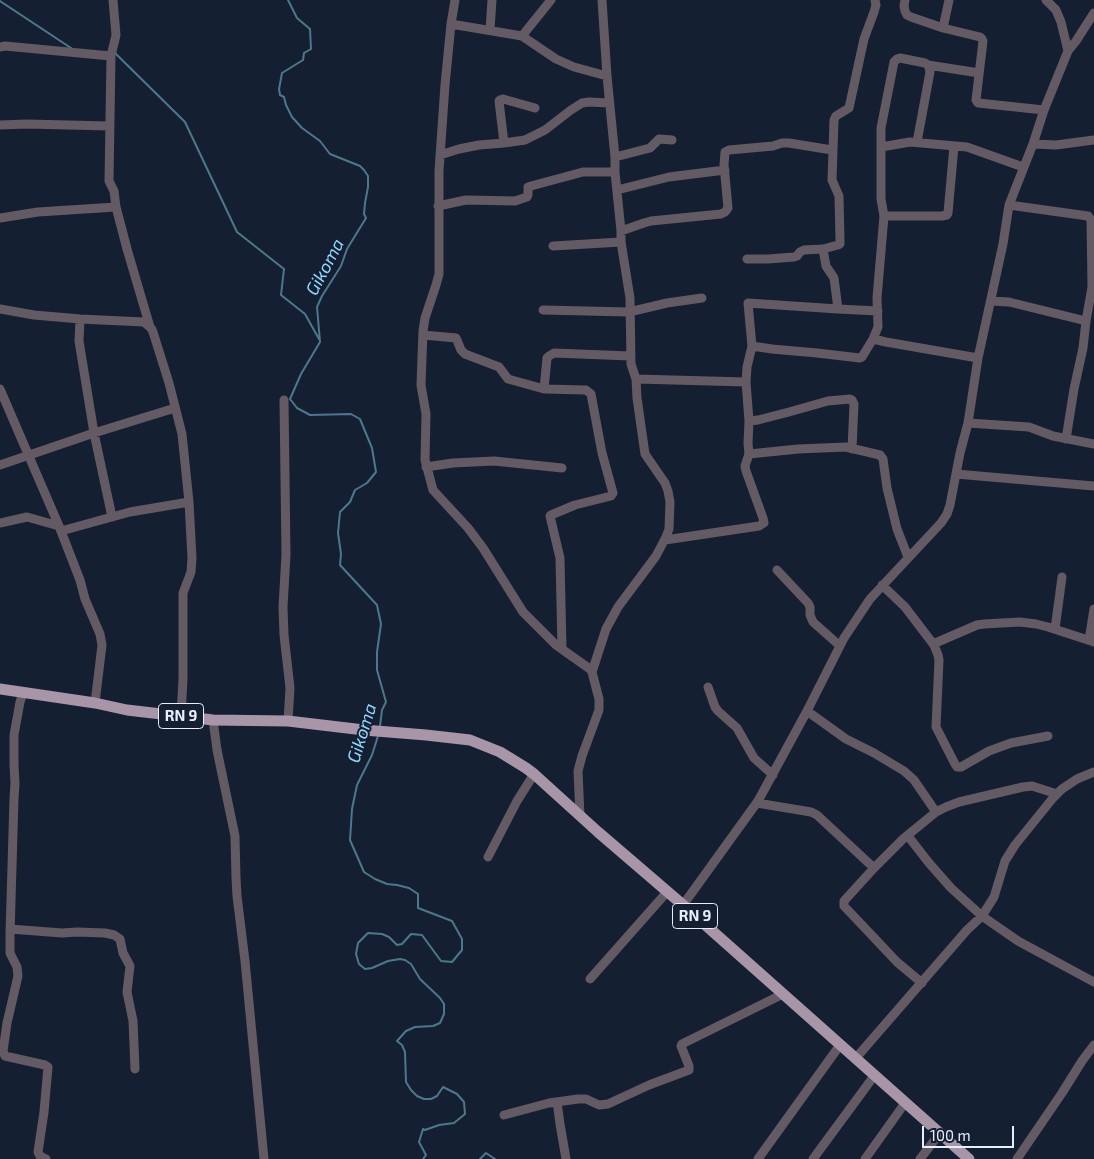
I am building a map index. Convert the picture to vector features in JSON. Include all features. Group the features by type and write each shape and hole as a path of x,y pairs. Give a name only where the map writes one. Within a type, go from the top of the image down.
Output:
{"main road":[{"name":"RN 9","path":"0,689 95,703 127,710 213,720 288,721 470,740 500,752 534,774 969,1159"}],"street":[{"path":"113,0 116,35 111,56 109,181 114,191 116,207 150,328 169,383 183,443 189,502 192,558 191,572 182,601 183,679 181,716"},
{"path":"490,30 492,0"},
{"path":"522,36 551,0"},
{"path":"592,672 606,628 618,607 656,556 665,540 669,529 670,502 665,483 645,454 636,379 631,364 631,307 621,242 602,0"},
{"path":"747,259 797,256 802,251 823,249 840,244 839,196 832,180 834,120 836,116 849,108 864,40 874,12 875,0"},
{"path":"905,0 904,6 907,14 911,17 982,39 976,100 978,103 1044,110"},
{"path":"942,28 949,0"},
{"path":"1046,0 1056,10 1068,51"},
{"path":"454,1 440,155 438,206 439,274 425,318 422,336 422,385 426,414 424,452 426,467 433,490 468,528 483,548 523,612 562,649 592,672 599,699 599,710 578,772 580,816"},
{"path":"683,905 756,803 807,712 840,646 870,599 908,556 941,523 947,514 968,423 978,358 1009,205 1068,51 1094,13"},
{"path":"451,24 522,36 556,59 574,67 607,76"},
{"path":"0,47 111,56"},
{"path":"752,346 862,358 878,327 877,298 884,216 881,199 882,119 894,62 900,58 928,65 979,72"},
{"path":"917,142 930,72 928,65"},
{"path":"504,143 499,101 503,99 535,108"},
{"path":"440,155 479,145 525,140 545,130 582,103 609,103"},
{"path":"0,125 109,126"},
{"path":"615,157 650,148 659,140 672,140"},
{"path":"1033,144 1056,145 1094,140"},
{"path":"881,147 910,142 954,146 975,149 1023,167"},
{"path":"621,231 651,221 721,214 725,212 728,208 725,152 729,150 788,143 832,150"},
{"path":"884,216 947,215 954,146"},
{"path":"617,190 670,177 725,170"},
{"path":"438,206 466,200 514,201 527,197 528,187 531,186 583,172 615,172"},
{"path":"1009,205 1088,216 1092,220 1092,287 1066,439"},
{"path":"0,218 38,212 116,207"},
{"path":"553,246 621,242"},
{"path":"823,249 826,266 834,278 838,309"},
{"path":"543,310 630,312 702,298"},
{"path":"991,301 1009,302 1086,321"},
{"path":"665,540 762,525 764,523 745,466 749,454 746,382 752,346 748,303 878,311"},
{"path":"0,309 34,315 144,322 150,328"},
{"path":"80,319 79,341 94,433 112,516"},
{"path":"422,336 454,337 458,340 461,350 465,354 498,367 508,380 544,389 586,390 592,394 602,453 613,493 611,496 575,505 550,516 560,558 562,649"},
{"path":"873,338 978,358"},
{"path":"1083,348 1094,351"},
{"path":"544,389 548,358 551,354 630,356"},
{"path":"636,379 746,382"},
{"path":"0,389 60,529 102,640 95,703"},
{"path":"749,421 828,401 850,399 854,404 852,449"},
{"path":"284,400 286,555 283,607 290,688 288,721"},
{"path":"0,465 175,408"},
{"path":"968,423 1029,427 1053,436 1094,444"},
{"path":"749,454 798,449 846,448 877,454 882,457 897,529 908,556"},
{"path":"426,467 453,463 494,461 562,468"},
{"path":"956,474 1094,486"},
{"path":"0,523 27,517 60,529 99,522 112,516 130,512 189,502"},
{"path":"777,570 808,603 813,622 840,646"},
{"path":"1055,629 1062,576"},
{"path":"882,585 905,607 934,644 939,660 936,727 957,767 961,767 989,751 1011,743 1048,736"},
{"path":"934,644 978,625 1029,623 1092,641 1094,609"},
{"path":"708,687 718,711 737,728 754,758 773,775"},
{"path":"23,693 14,735 15,783 10,929 10,953 17,968 18,976 7,1023 3,1051 5,1056 48,1067 38,1152 40,1156 46,1159"},
{"path":"807,712 842,736 904,771 914,780 936,812"},
{"path":"213,720 217,750 235,836 236,887 264,1159"},
{"path":"855,1059 967,930 982,916 994,897 1005,862 1015,845 1057,794 1077,779 1094,772"},
{"path":"488,857 517,800 534,774"},
{"path":"922,983 897,962 844,906 844,902 874,868 936,812 959,802 1023,787 1032,786 1057,794"},
{"path":"756,803 811,812 817,815 874,868"},
{"path":"908,836 951,888 982,916 1018,941 1094,982"},
{"path":"590,979 667,892"},
{"path":"10,929 62,933 105,933 120,939 123,953 130,966 127,992 133,1021 135,1069"},
{"path":"504,1114 549,1103 582,1099 604,1105 650,1084 689,1070 682,1044 783,994"},
{"path":"758,1159 840,1045"},
{"path":"1017,1159 1082,1060 1094,1045"},
{"path":"813,1159 874,1076"},
{"path":"557,1102 566,1159"},
{"path":"865,1159 906,1103"},
{"path":"920,1159 940,1133"}],"waterway":[{"name":"Gikoma","path":"288,0 297,18 310,29 311,49 304,53 303,60 282,73 279,89 280,95 284,97 292,117 302,128 320,141 330,154 360,166 368,176 364,214 366,218 347,249 341,266 317,307 320,342 301,374 290,399 297,408 310,415 351,414 360,419 372,448 376,472 367,483 355,490 350,502 340,512 338,533 341,554 340,565 377,605 381,624 377,652 377,670 386,702 382,710 380,726"},
{"path":"0,1 71,48"},
{"path":"115,53 185,122 237,232 284,269 281,295 305,314 319,339"},
{"name":"Gikoma","path":"378,736 372,755 357,785 352,809 350,840 364,872 387,884 409,888 418,894 418,908 452,921 462,939 462,950 452,962 441,961 422,935 411,934 402,944 397,945 389,937 382,934 368,933 358,943 356,954 359,964 365,969 388,961 405,960 411,964 420,979 444,1004 444,1014 440,1023 433,1026 415,1027 406,1031 397,1041 402,1045 405,1052 406,1082 417,1096 431,1099 437,1096 443,1087 457,1094 464,1102 465,1114 454,1123 423,1129 419,1142 426,1155 423,1159"},
{"name":"Gikoma","path":"480,1159 486,1153 495,1159"}]}
